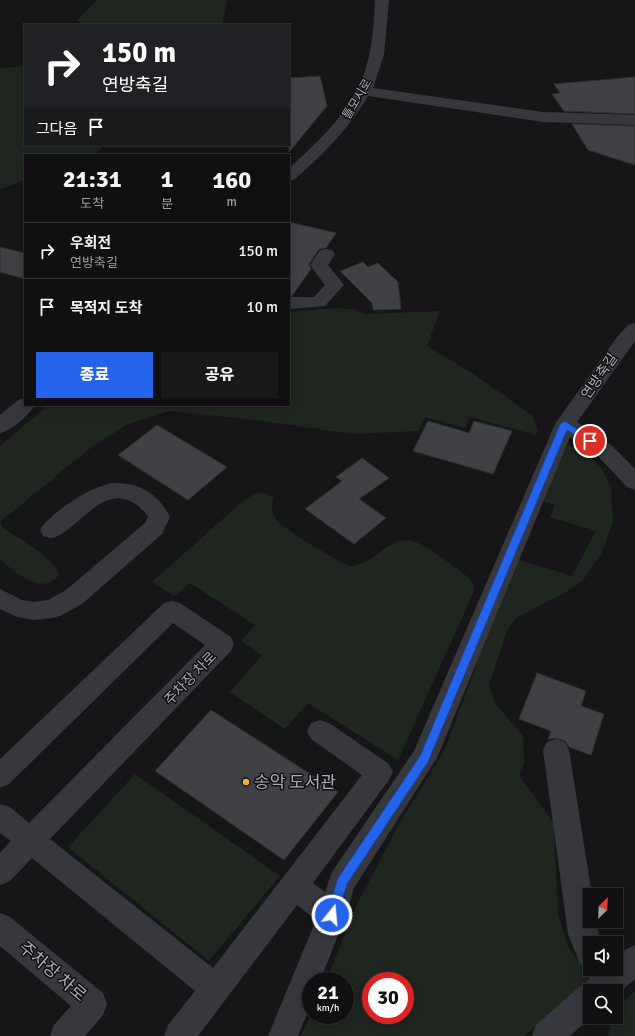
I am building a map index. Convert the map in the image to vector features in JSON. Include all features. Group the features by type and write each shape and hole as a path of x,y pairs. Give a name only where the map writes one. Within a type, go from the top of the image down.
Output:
{"street":[{"name":"틀모시로","path":"290,175 345,119 364,91 372,73 376,55 382,0"},
{"path":"364,91 507,110 543,117 635,120"},
{"path":"290,304 319,302 335,285 319,265 326,254"},
{"name":"연방축길","path":"283,1036 332,915 342,882 424,758 565,424 624,341 635,329"},
{"path":"0,426 24,406"},
{"path":"565,424 603,450 635,482"},
{"path":"0,598 17,608 34,611 52,609 74,597 154,528 159,517 154,506 140,496 125,489 107,491 93,499 51,530"},
{"name":"주차장 차로","path":"0,776 172,610 222,644 0,872"},
{"path":"179,1036 380,772 320,731"},
{"path":"556,750 584,936"},
{"path":"0,816 216,989"},
{"path":"294,885 332,915"},
{"name":"주차장 차로","path":"0,927 92,1004 65,1036"},
{"path":"600,984 635,960"},
{"path":"547,1036 583,1001"}],"shaded area":[{"path":"97,0 227,0 222,24 83,24 77,20"},
{"path":"24,66 24,146 104,146 95,154 24,154 24,180 0,189 0,68"},
{"path":"336,308 353,309 364,314 440,311 427,346 475,375 533,417 538,432 535,435 470,417 465,428 425,417 418,431 353,434 256,420 170,411 128,424 93,446 1,521 1,525 5,529 44,555 56,568 59,575 52,581 45,584 37,583 21,576 0,560 0,446 47,406 290,406 290,312"},
{"path":"563,444 581,449 601,467 611,488 613,523 601,554 583,580 566,592 516,618 507,631 489,685 495,703 523,736 524,764 519,775 554,824 558,915 569,949 583,965 583,976 592,976 594,978 587,984 583,984 583,987 524,1036 300,1036 306,1024 354,1024 354,972 330,972 356,906 399,824 444,751 475,669 476,655 516,559 572,576 596,531 550,517 555,505 540,500"},
{"path":"263,493 274,497 272,510 274,517 278,522 314,547 346,564 351,566 358,565 396,542 403,540 410,541 424,546 436,554 464,574 473,584 475,589 398,760 308,703 285,729 230,692 262,655 241,641 255,625 190,583 174,596 152,582 243,501 255,494"},
{"path":"135,774 280,876 209,961 68,847"},
{"path":"635,991 635,1036 608,1036 611,1024 623,1024 623,1001"}],"building":[{"path":"320,76 327,106 289,152 290,146 290,78"},
{"path":"635,77 635,114 564,111 552,94 560,93 554,84"},
{"path":"572,124 635,126 635,165 588,150"},
{"path":"290,222 336,233 326,248 319,249 309,264 311,269 292,296 290,296"},
{"path":"0,247 24,253 24,279 0,272"},
{"path":"363,262 368,267 378,263 398,282 401,309 373,310 372,303 340,271"},
{"path":"428,421 469,433 474,421 512,431 493,474 413,451"},
{"path":"157,425 227,467 188,500 118,455"},
{"path":"362,458 389,478 359,499 386,518 354,544 305,509 342,481 336,477"},
{"path":"537,673 586,691 581,706 604,714 591,755 569,747 565,741 556,738 548,739 551,731 519,719"},
{"name":"송악 도서관","path":"211,710 338,792 284,860 155,771"}],"place":[{"name":"송악 도서관","path":"246,782"}],"route":[{"path":"332,915 342,882 424,758 565,424 590,441"}]}
